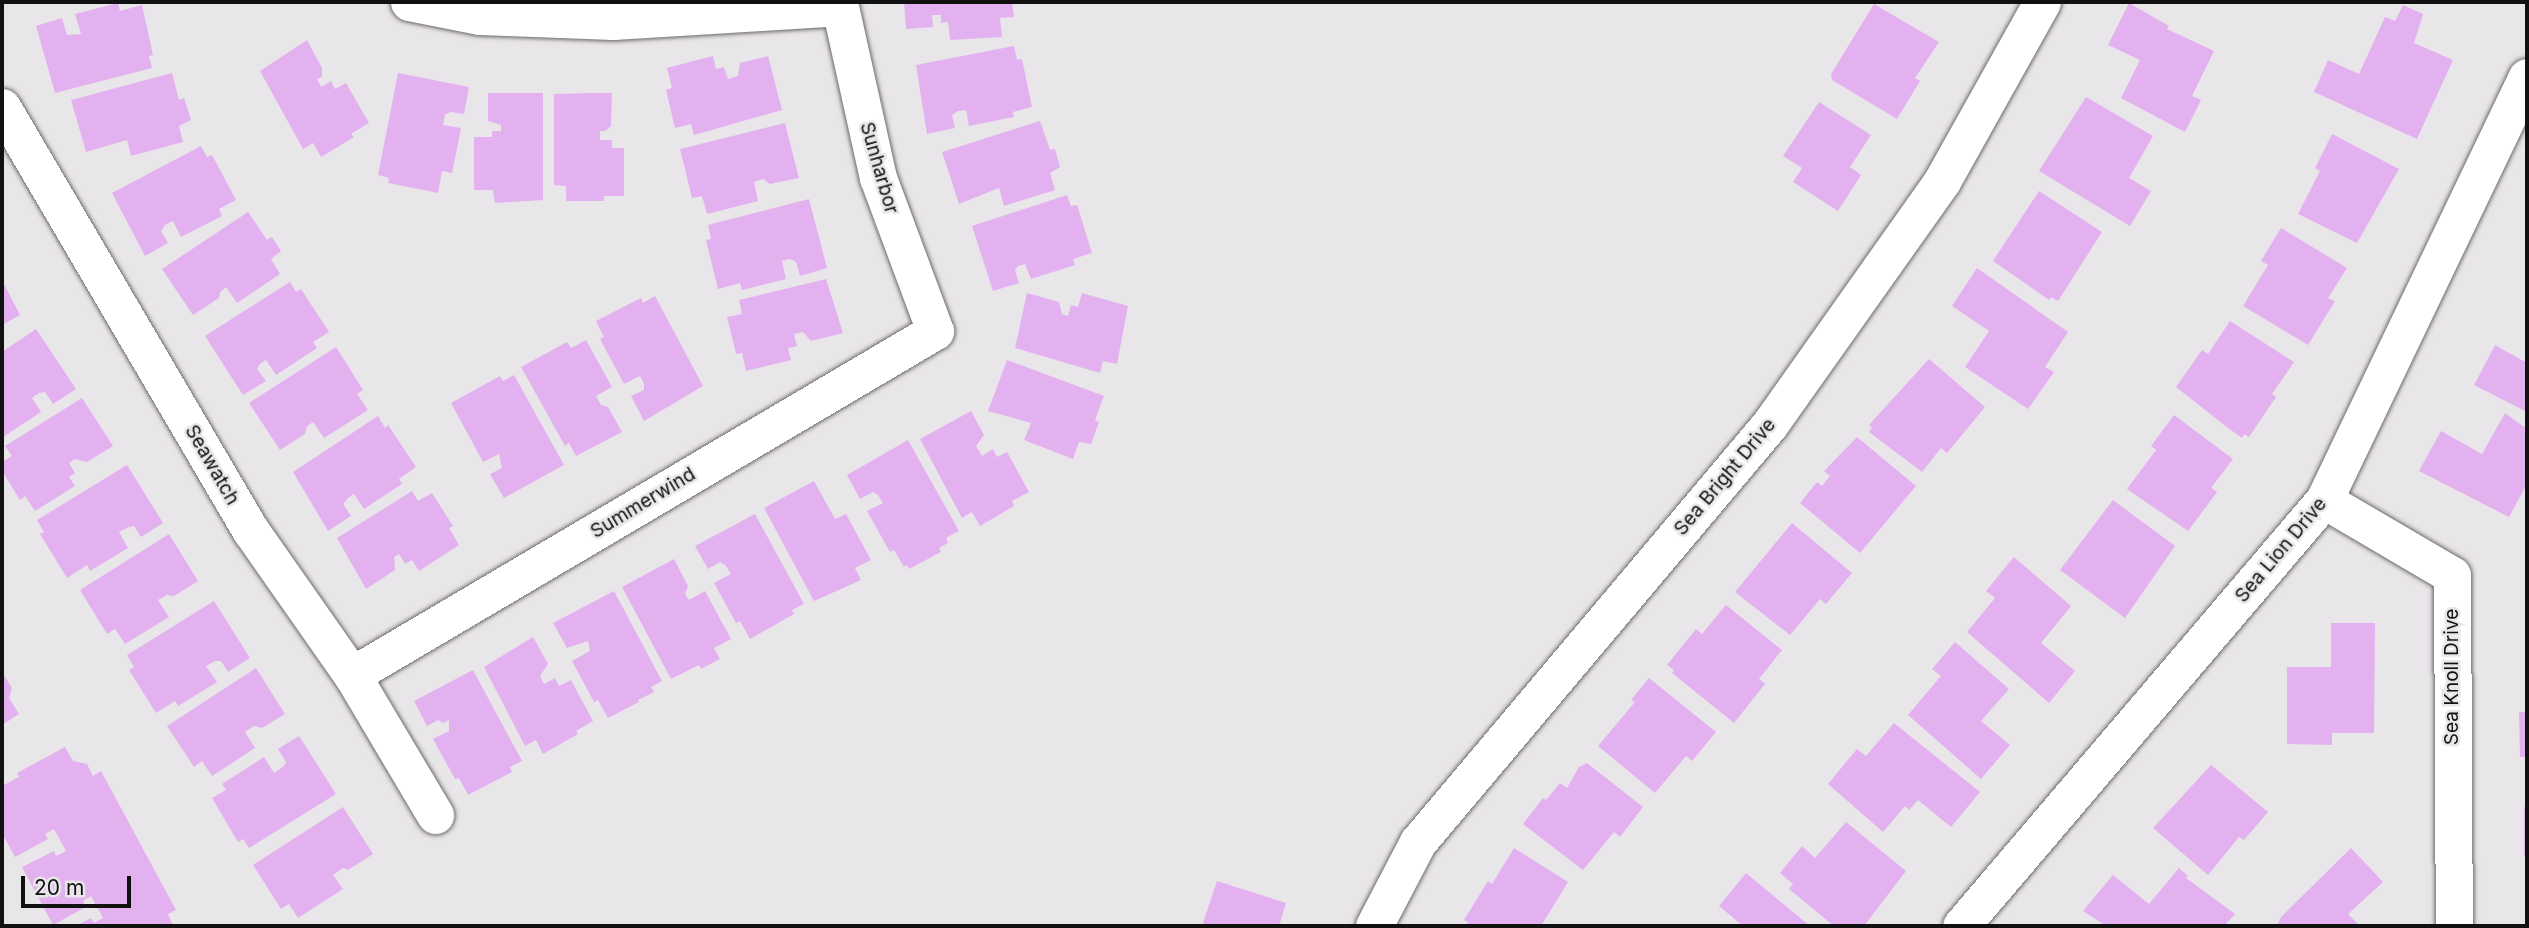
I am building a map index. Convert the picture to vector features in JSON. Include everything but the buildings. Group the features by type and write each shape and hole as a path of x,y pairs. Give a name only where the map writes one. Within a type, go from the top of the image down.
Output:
{"street":[{"path":"409,2 480,16 613,21 839,4"},
{"name":"Sea Bright Drive","path":"1374,926 1418,842 1770,424 1942,181 2042,2"},
{"name":"Sunharbor","path":"839,4 878,178 935,331"},
{"name":"Sea Lion Drive","path":"1961,926 2324,500 2527,77"},
{"name":"Seawatch","path":"2,107 251,531 352,675 435,815"},
{"name":"Summerwind","path":"352,675 935,331"},
{"name":"Sea Knoll Drive","path":"2324,500 2452,575 2454,926"}]}
